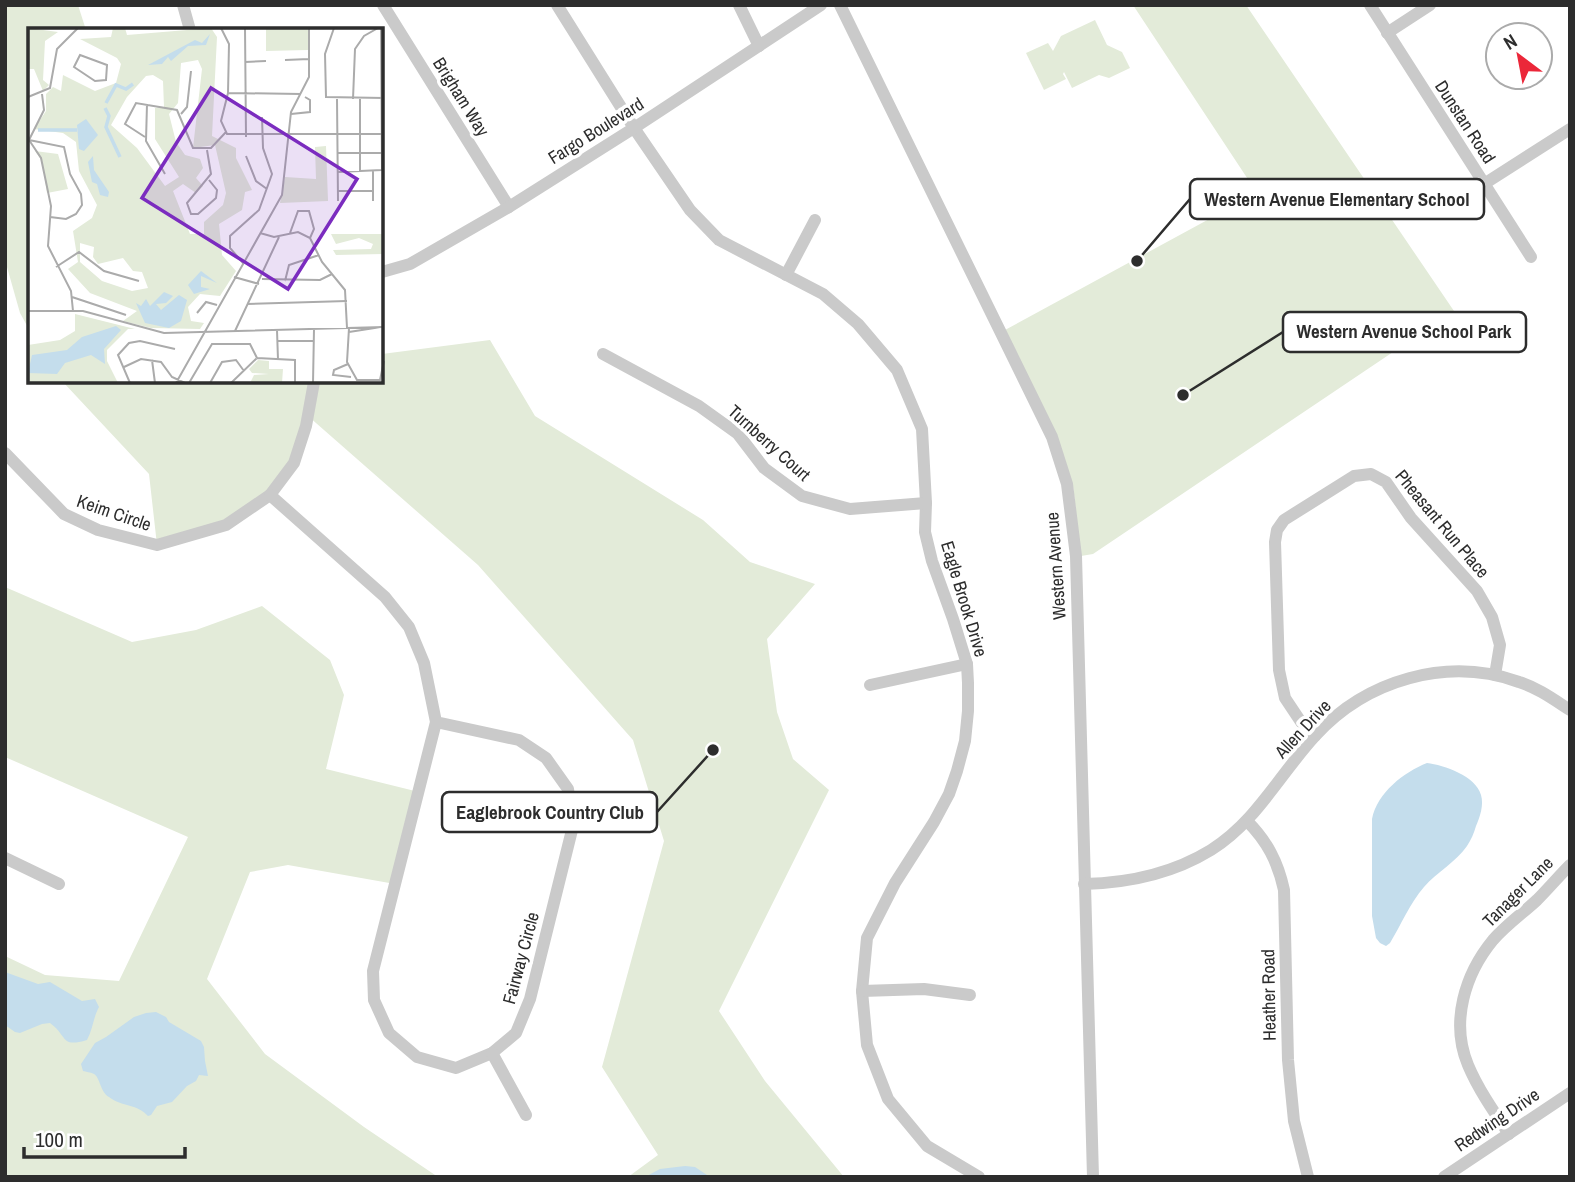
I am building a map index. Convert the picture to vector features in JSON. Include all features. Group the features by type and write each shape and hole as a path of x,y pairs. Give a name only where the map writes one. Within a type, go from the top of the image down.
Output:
{"street":[{"path":"183,5 189,28"},
{"name":"Brigham Way","path":"383,5 509,206"},
{"name":"Eagle Brook Drive","path":"557,5 634,128 691,210 719,240 822,294 859,324 897,370 922,429 926,532 932,561 967,664 968,711 965,741 949,794 895,883 867,938 862,990 867,1045 888,1099 928,1146 979,1177"},
{"path":"739,5 759,46"},
{"name":"Fargo Boulevard","path":"383,272 410,264 509,206 634,128 821,5"},
{"name":"Western Avenue","path":"840,5 1052,437 1067,484 1076,556 1093,1177"},
{"name":"Dunstan Road","path":"1370,5 1531,257"},
{"path":"1387,33 1430,5"},
{"path":"1484,184 1570,128"},
{"path":"786,275 815,220"},
{"name":"Turnberry Court","path":"603,354 699,407 738,434 764,468 802,496 850,509 926,503"},
{"name":"Keim Circle","path":"5,453 64,514 98,530 157,545 226,525 270,495 294,463 306,426 314,383"},
{"name":"Pheasant Run Place","path":"1315,736 1301,722 1285,698 1279,670 1275,542 1277,530 1284,520 1354,475 1371,474 1386,482 1411,518 1477,591 1492,617 1500,645 1495,675"},
{"name":"Fairway Circle","path":"270,495 386,597 409,627 424,663 436,722 373,971 374,1000 389,1032 417,1057 456,1068 492,1053 516,1033 530,999 573,826 568,789 546,758 519,740 436,722"},
{"path":"870,685 967,664"},
{"name":"Allen Drive","path":"1084,884 1129,881 1171,870 1212,849 1247,821 1315,736 1339,712 1375,689 1420,674 1462,671 1495,675 1519,682 1543,692 1570,710"},
{"name":"Heather Road","path":"1247,821 1269,846 1281,874 1284,890 1288,1060 1294,1121 1308,1177"},
{"path":"5,858 59,884"},
{"name":"Tanager Lane","path":"1509,1134 1468,1065 1462,1046 1461,1008 1475,967 1494,938 1538,899 1570,865"},
{"path":"862,990 924,989 970,995"},
{"path":"492,1053 526,1115"},
{"name":"Redwing Drive","path":"1444,1177 1570,1093"}],"green space":[{"path":"5,5 78,5 85,28 28,28 28,327 20,313 5,260"},
{"path":"1133,5 1246,5 1454,311 1093,554 1081,556 1073,486 1005,330 1257,193"},
{"path":"1095,20 1107,45 1122,52 1130,68 1109,78 1099,75 1072,88 1064,72 1066,79 1044,90 1026,53 1048,43 1053,51 1061,36"},
{"path":"490,340 535,416 703,520 750,562 815,584 767,639 777,712 793,759 829,790 719,1011 765,1081 844,1177 628,1177 658,1155 602,1067 664,841 633,740 478,565 308,416 294,463 270,495 226,525 157,545 149,474 64,383 383,383 383,354"},
{"path":"5,587 132,642 196,630 262,606 330,660 344,695 326,769 419,792 395,884 288,865 250,872 207,979 265,1054 364,1127 438,1177 5,1177 5,956 45,975 119,981 188,837 5,757"}],"water":[{"path":"1427,763 1450,769 1473,782 1481,795 1481,811 1467,846 1419,893 1386,946 1376,938 1372,916 1372,819 1386,792 1409,772"},
{"path":"5,972 38,984 50,982 82,1001 95,999 99,1007 87,1040 68,1042 50,1023 20,1033 5,1025"},
{"path":"156,1012 201,1041 208,1076 199,1075 196,1081 187,1086 172,1102 157,1106 148,1116 140,1109 106,1095 96,1076 83,1071 81,1064 95,1043 134,1017"},
{"path":"695,1167 710,1177 645,1177 660,1169"}],"place":[{"name":"Western Avenue Elementary School","path":"1137,261"},
{"name":"Western Avenue School Park","path":"1183,395"},
{"name":"Eaglebrook Country Club","path":"713,750"}]}
